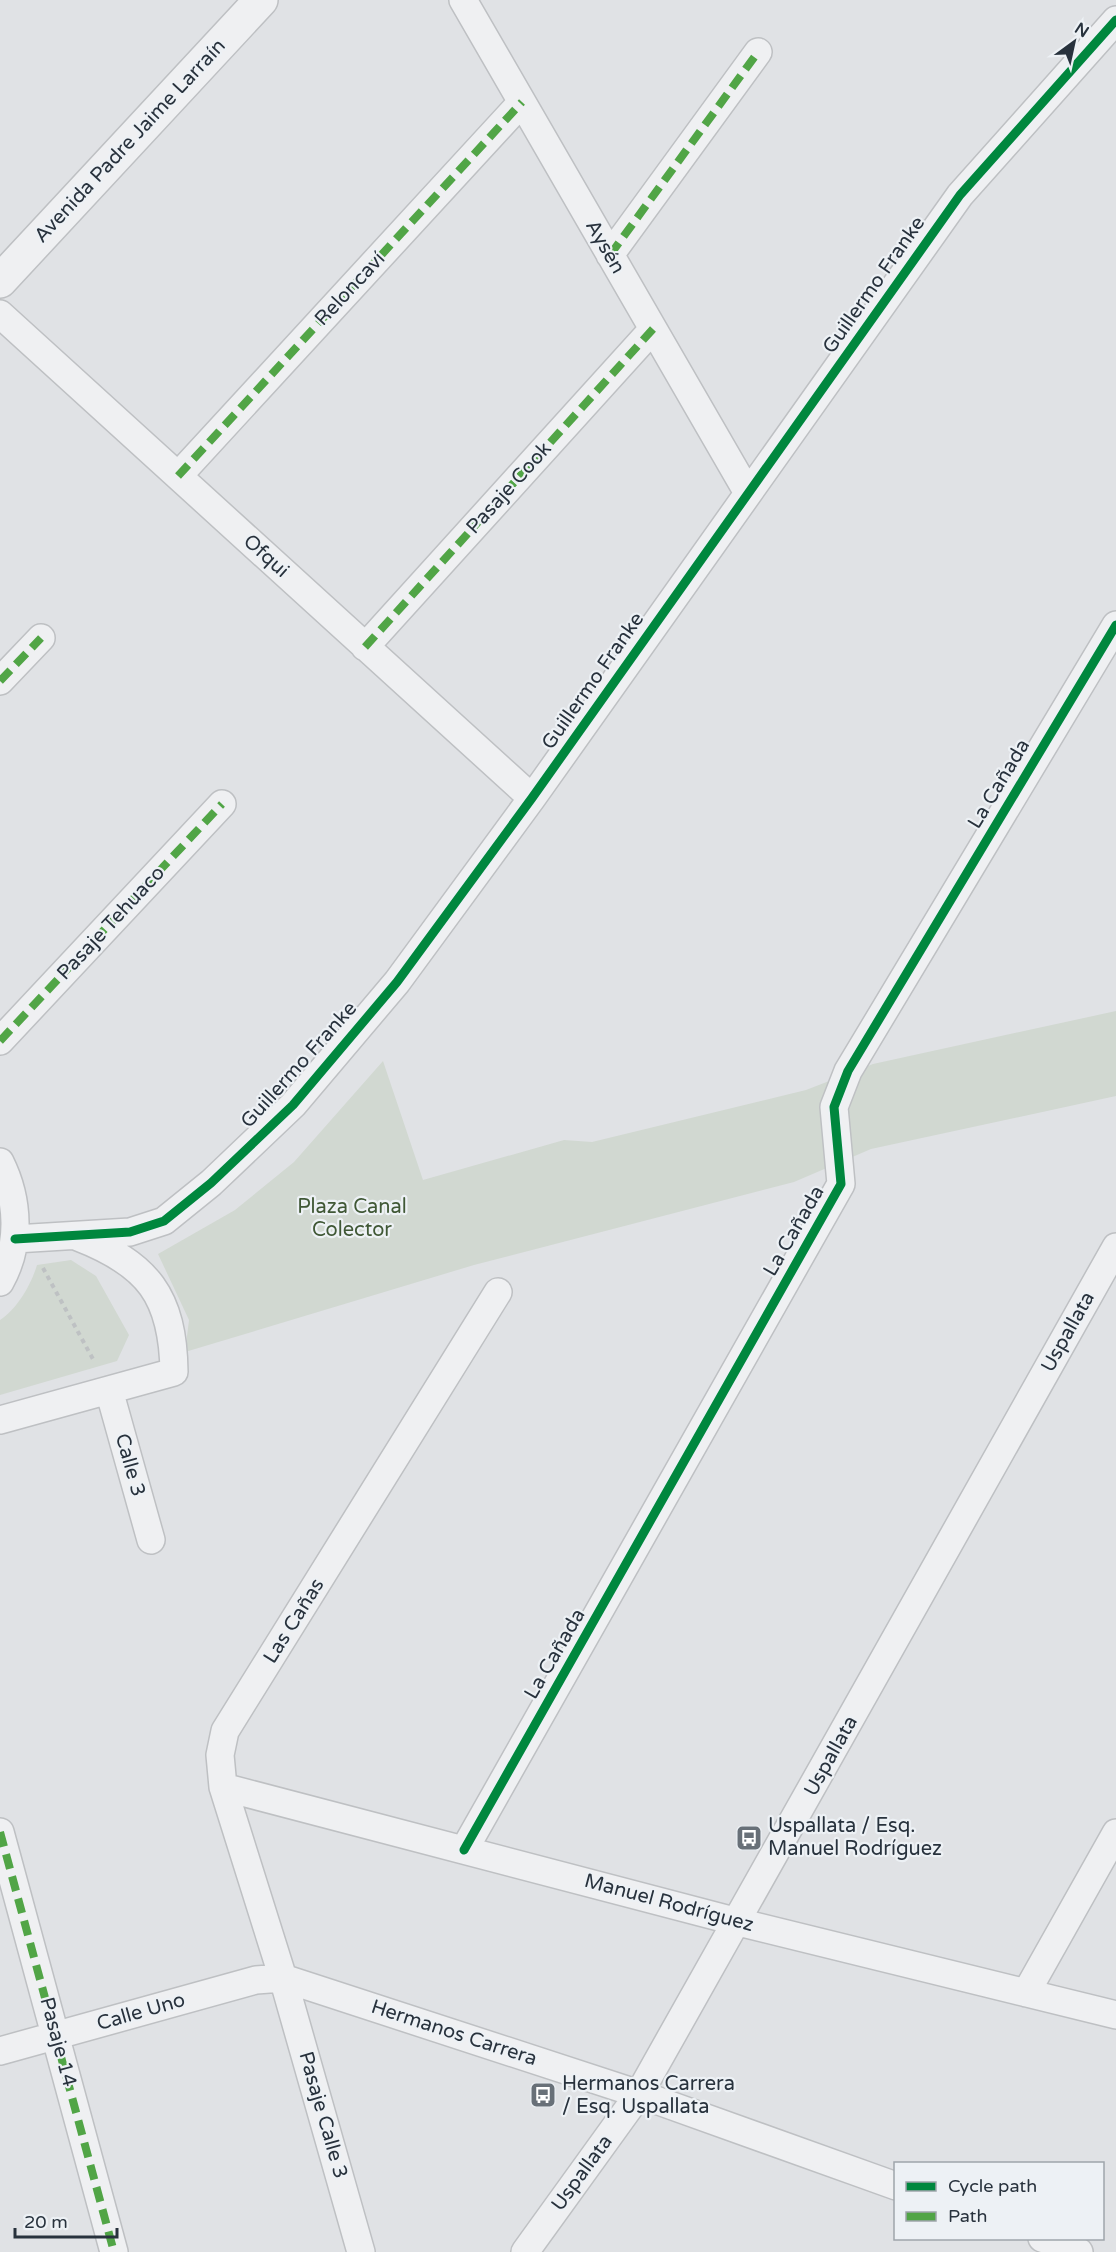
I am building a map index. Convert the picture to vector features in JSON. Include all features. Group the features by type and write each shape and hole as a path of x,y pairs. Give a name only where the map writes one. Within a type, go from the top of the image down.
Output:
{"street":[{"name":"Avenida Padre Jaime Larraín","path":"0,281 261,0"},
{"name":"Aysén","path":"463,0 748,493"},
{"name":"Guillermo Franke","path":"21,1238 130,1232 164,1221 227,1168 293,1105 398,982 532,798 960,195 1116,20"},
{"path":"610,255 758,52"},
{"name":"Reloncaví","path":"178,477 522,102"},
{"name":"Ofqui","path":"0,314 532,798"},
{"name":"Pasaje Cook","path":"365,647 653,329"},
{"name":"La Cañada","path":"464,1850 842,1185 834,1107 848,1071 1116,625"},
{"path":"0,681 41,638"},
{"name":"Pasaje Tehuaco","path":"0,1041 222,804"},
{"path":"0,1162 21,1238 0,1282"},
{"path":"0,1420 174,1372 173,1340 164,1306 149,1282 129,1262 71,1234"},
{"name":"Uspallata","path":"525,2252 639,2094 738,1922 1116,1247"},
{"name":"Las Cañas","path":"284,1978 223,1787 220,1755 225,1731 498,1292"},
{"name":"Calle 3","path":"109,1390 151,1540"},
{"name":"Manuel Rodríguez","path":"223,1787 738,1922 1116,2015"},
{"name":"Pasaje 14","path":"0,1832 114,2252"},
{"path":"1026,1993 1116,1833"},
{"name":"Calle Uno","path":"0,2051 256,1980 284,1978"},
{"name":"Hermanos Carrera","path":"284,1978 639,2094 894,2185"},
{"name":"Pasaje Calle 3","path":"284,1978 361,2252"},
{"path":"1047,2240 1079,2252"}],"path":[{"path":"21,1238 109,1390"}],"green space":[{"name":"Plaza Canal Colector","path":"1116,1011 1116,1096 871,1149 794,1182 474,1265 185,1352 189,1320 158,1254 235,1210 294,1162 383,1061 423,1180 564,1140 592,1142 806,1090 873,1064"},
{"path":"71,1260 96,1276 129,1335 117,1361 0,1395 0,1320 23,1296 37,1265"}],"marked path":[{"path":"610,255 758,52"},
{"path":"178,476 522,102"},
{"path":"365,647 653,329"},
{"path":"0,681 41,638"},
{"path":"0,1041 222,804"},
{"path":"0,1832 114,2252"}],"cycle path":[{"path":"15,1239 130,1232 164,1221 211,1183 293,1105 397,982 532,798 960,195 1116,20"},
{"path":"464,1850 841,1184 834,1107 848,1071 1116,625"}],"place":[{"name":"Uspallata / Esq. Manuel Rodríguez","path":"749,1838"},
{"name":"Hermanos Carrera / Esq. Uspallata","path":"543,2095"}]}
